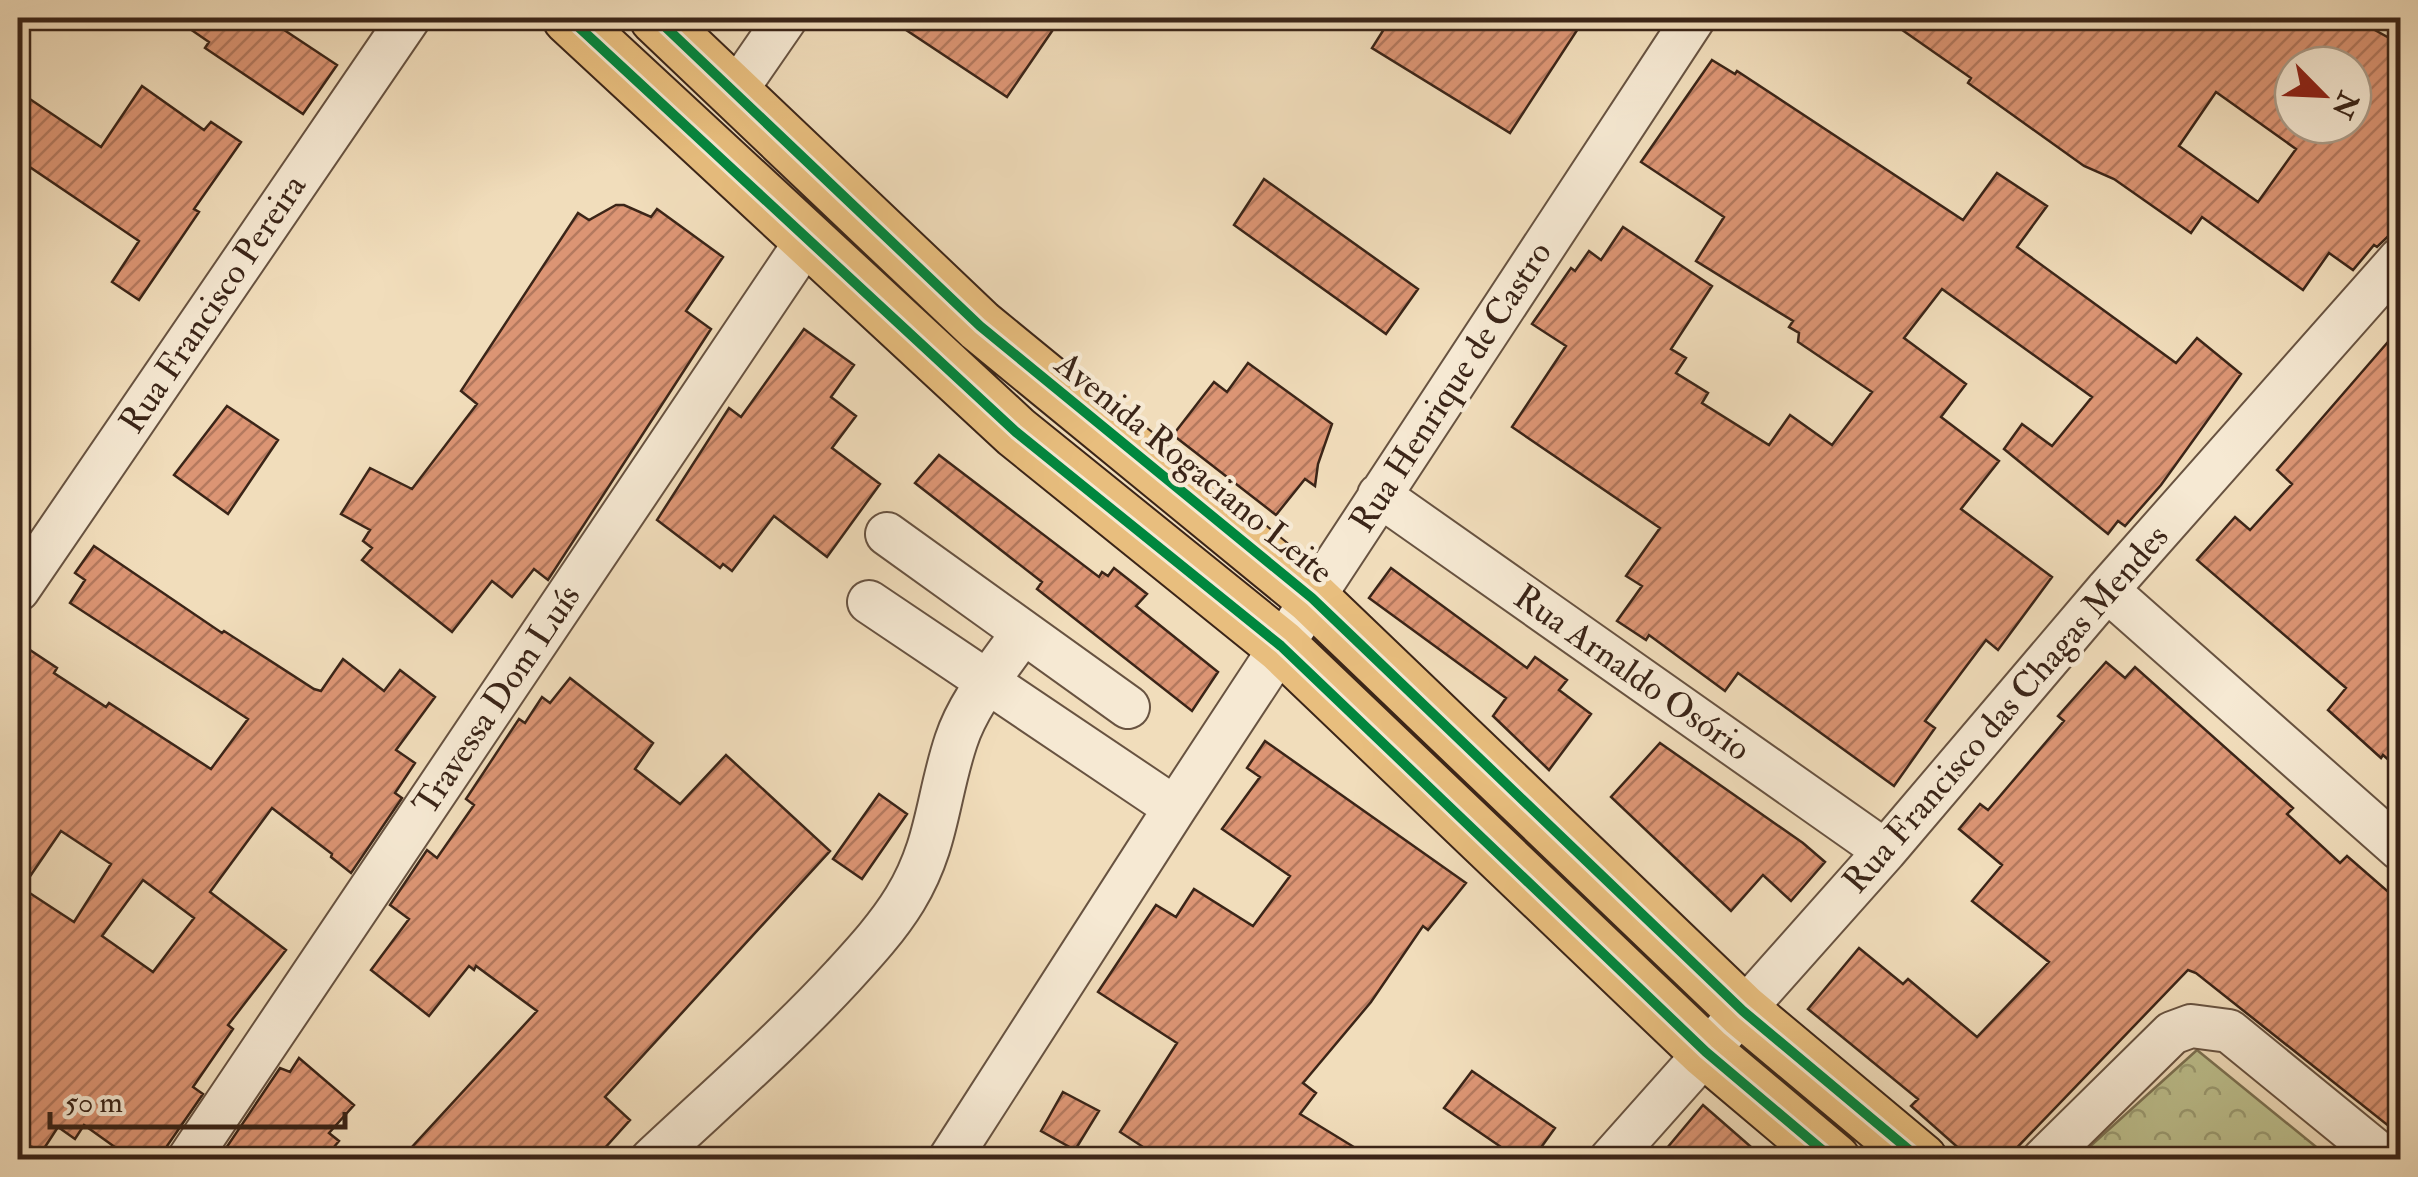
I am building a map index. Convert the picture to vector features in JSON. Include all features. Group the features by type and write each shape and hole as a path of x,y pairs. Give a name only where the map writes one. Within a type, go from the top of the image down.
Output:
{"main road":[{"path":"569,18 1016,432 1281,646 1706,1052 1834,1160"},
{"name":"Avenida Rogaciano Leite","path":"656,18 980,326 1312,598 1742,1011 1922,1160"}],"street":[{"name":"Rua Francisco Pereira","path":"18,590 409,18"},
{"path":"734,92 786,18"},
{"name":"Rua Henrique de Castro","path":"949,1160 1175,808 1694,18"},
{"name":"Travessa Dom Luís","path":"188,1160 806,240"},
{"name":"Rua Francisco das Chagas Mendes","path":"1610,1160 1885,851 2107,590 2400,259"},
{"name":"Rua Arnaldo Osório","path":"1380,495 1885,851"},
{"path":"887,534 1128,707"},
{"path":"2107,590 2400,849"},
{"path":"869,602 1175,808"},
{"path":"651,1160 815,1006 872,944 904,901 931,844 956,742 988,682 1023,632"},
{"path":"2043,1160 2172,1033 2190,1026 2229,1031 2388,1160"}],"green space":[{"path":"2197,1050 2331,1159 2076,1159"}],"building":[{"path":"174,18 266,18 337,65 303,114 205,48 209,42"},
{"path":"888,18 1061,18 1007,97"},
{"path":"1391,18 1585,18 1510,133 1372,48"},
{"path":"1885,18 2353,18 2400,44 2400,225 2377,247 2374,245 2353,270 2329,253 2303,290 2202,217 2191,233 2114,179 2084,166 1968,83 1971,78"},
{"path":"1712,60 1735,74 1737,71 1963,220 1997,173 2047,206 2017,247 2176,363 2197,338 2241,374 2161,485 2125,526 2118,521 2108,534 2004,449 2022,424 2052,446 2092,397 1942,289 1904,338 1966,384 1941,417 1999,461 1961,509 2052,577 1998,650 1986,640 1925,721 1935,728 1894,786 1738,673 1725,691 1649,635 1646,640 1617,621 1642,586 1626,576 1660,528 1512,427 1566,346 1532,324 1571,268 1575,271 1589,251 1601,260 1623,227 1712,286 1671,349 1686,358 1676,373 1708,393 1702,403 1769,445 1790,415 1832,445 1872,392 1798,342 1799,333 1789,327 1793,321 1696,261 1724,217 1641,162"},
{"path":"142,86 204,130 211,122 241,142 194,209 199,212 139,300 112,282 139,241 18,159 18,91 101,147"},
{"path":"1264,179 1418,289 1386,334 1234,225"},
{"path":"616,205 651,217 657,209 723,257 686,311 711,329 548,580 534,569 512,597 492,581 452,632 362,560 372,548 363,541 370,530 341,514 370,468 412,489 477,404 461,391 578,213 589,220"},
{"path":"2400,328 2400,770 2328,710 2346,688 2197,560 2235,517 2250,530 2292,484 2277,470"},
{"path":"804,329 854,365 831,397 856,416 832,448 880,484 827,557 774,516 732,571 723,564 720,568 657,520 729,408 741,417"},
{"path":"1248,363 1332,424 1315,486 1305,479 1276,515 1173,435 1214,382 1227,392"},
{"path":"227,406 278,440 228,514 174,475"},
{"path":"939,455 1099,577 1102,572 1108,576 1114,568 1147,594 1136,606 1218,672 1192,711 1037,589 1042,582 915,483"},
{"path":"94,546 222,633 314,689 321,691 343,659 384,691 400,670 435,697 396,750 415,763 395,793 402,798 351,873 272,808 210,892 286,950 228,1025 233,1029 193,1087 203,1094 167,1146 163,1160 133,1160 84,1125 75,1139 58,1127 43,1150 18,1143 18,642 57,668 54,673 106,707 109,703 211,769 248,719 70,603 85,580 75,573","holes":["61,831 111,864 74,922 22,888","143,880 194,918 153,972 102,936"]},
{"path":"1391,568 1527,668 1535,657 1567,680 1559,690 1591,714 1549,770 1493,716 1506,698 1369,598"},
{"path":"2106,662 2125,678 2135,667 2293,808 2287,814 2340,863 2347,856 2400,902 2400,1135 2188,970 2005,1160 1972,1160 1911,1106 1918,1099 1808,1009 1859,948 1903,984 1908,979 1977,1037 2049,962 1972,901 2002,865 1959,829 1980,804 1988,810 2064,721 2058,716"},
{"path":"570,678 653,743 635,769 680,804 726,755 830,851 605,1097 630,1120 594,1160 400,1160 537,1011 476,966 474,970 469,966 429,1016 371,970 409,919 390,905 427,850 437,858 474,805 466,799 519,719 525,723 542,697 550,703"},
{"path":"1265,741 1466,883 1428,930 1423,926 1371,1002 1303,1083 1316,1093 1300,1114 1375,1160 1163,1160 1120,1132 1177,1043 1098,992 1156,905 1176,917 1194,889 1253,926 1290,876 1222,829 1260,777 1247,768"},
{"path":"1660,743 1825,862 1791,901 1763,875 1731,911 1611,797"},
{"path":"879,794 907,814 862,879 833,859"},
{"path":"299,1058 354,1105 329,1133 339,1141 323,1160 218,1160 280,1068 290,1072"},
{"path":"1472,1071 1555,1128 1532,1160 1520,1160 1444,1108"},
{"path":"1063,1092 1099,1111 1075,1150 1041,1131"},
{"path":"1703,1105 1766,1160 1657,1160"}],"cycle path":[{"path":"569,18 1016,432 1281,646 1706,1052 1834,1160"},
{"path":"656,18 980,326 1312,598 1743,1011 1921,1160"}]}
